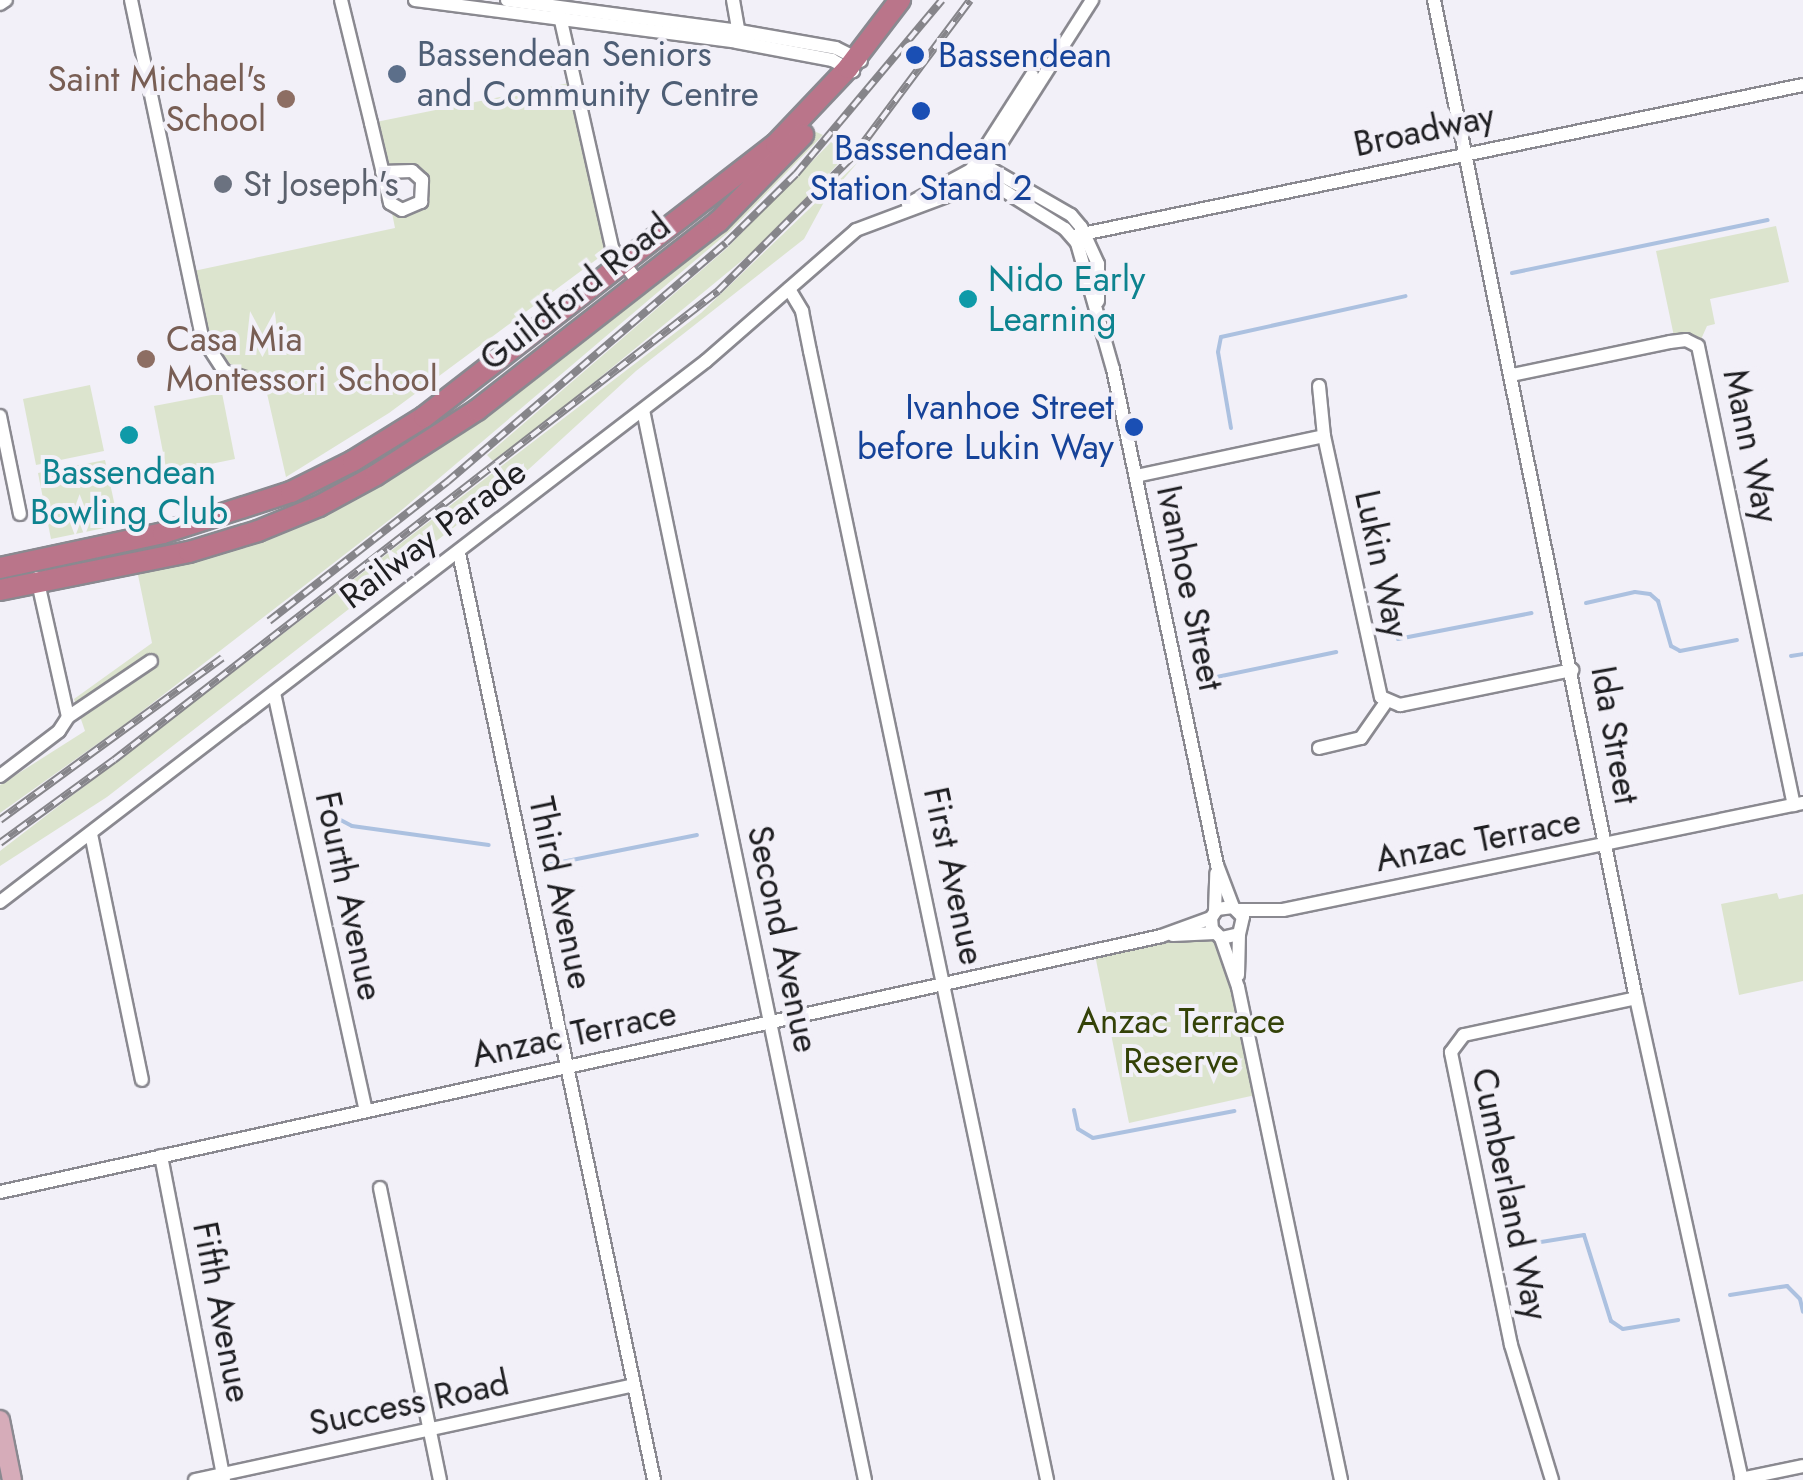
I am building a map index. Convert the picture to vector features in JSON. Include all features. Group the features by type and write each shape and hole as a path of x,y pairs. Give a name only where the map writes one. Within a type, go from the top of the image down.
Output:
{"highway":[{"name":"Guildford Road","path":"0,568 35,571 188,552 319,506 477,410 750,194 888,26 894,9"},
{"name":"Guildford Road","path":"0,590 35,571 291,492 353,461 424,417 624,264 776,144 855,65"}],"main road":[{"path":"0,1420 12,1480"}],"street":[{"path":"0,4 6,0"},
{"path":"131,0 202,337 224,371 246,378"},
{"path":"341,0 382,172"},
{"path":"415,0 558,8"},
{"path":"507,0 738,37 855,65"},
{"path":"733,0 738,37"},
{"name":"Railway Parade","path":"0,902 643,410 856,230 952,194 980,169 1083,0"},
{"path":"1079,234 1070,215 980,169 1092,0"},
{"name":"Ida Street","path":"1434,0 1572,670 1604,845 1741,1480"},
{"path":"558,8 612,248 639,283"},
{"name":"Broadway","path":"1079,234 1803,82"},
{"name":"Ivanhoe Street","path":"1079,234 1136,476 1217,865 1236,908 1240,932"},
{"name":"First Avenue","path":"790,289 804,324 1048,1480"},
{"name":"Mann Way","path":"1512,375 1670,342 1686,340 1698,346 1799,804"},
{"name":"Lukin Way","path":"1319,386 1324,436 1379,690 1386,702"},
{"name":"Second Avenue","path":"643,410 865,1480"},
{"path":"0,416 20,514"},
{"path":"1136,476 1324,436"},
{"name":"Third Avenue","path":"459,554 654,1480"},
{"path":"35,571 68,717"},
{"path":"0,776 59,731 68,717 151,661"},
{"path":"1319,748 1360,738 1386,702 1400,705 1572,670"},
{"name":"Fourth Avenue","path":"274,693 366,1111"},
{"name":"Anzac Terrace","path":"0,1192 1161,936 1236,908 1283,910 1799,804"},
{"path":"91,834 142,1080"},
{"name":"Ivanhoe Street","path":"1217,865 1213,915 1218,936"},
{"name":"Anzac Terrace","path":"1161,936 1240,932 1283,910"},
{"path":"1238,987 1240,932"},
{"path":"1218,936 1238,987 1341,1480"},
{"name":"Cumberland Way","path":"1552,1480 1512,1345 1450,1052 1464,1035 1636,998"},
{"name":"Fifth Avenue","path":"161,1156 224,1477"},
{"path":"380,1188 440,1480"},
{"name":"Success Road","path":"196,1480 224,1477 634,1385"},
{"path":"1741,1480 1803,1466"}],"green space":[{"path":"574,82 612,248 389,413 286,477 263,376 246,378 213,361 189,272 395,228 390,203 413,209 422,180 382,172 371,123"},
{"path":"814,131 823,135 731,230 397,514 128,722 0,813 0,785 85,731 74,699 152,643 138,575 216,552 378,483 798,152"},
{"path":"831,142 847,154 773,235 558,412 493,461 487,455 726,249"},
{"path":"858,162 824,202 804,239 636,371 529,469 107,797 0,866 0,851 701,313"},
{"path":"1776,226 1789,282 1710,299 1715,324 1707,326 1698,346 1675,341 1656,251"},
{"path":"90,385 104,451 36,465 23,399"},
{"path":"222,393 235,459 167,473 154,406"},
{"path":"105,460 119,525 51,539 38,473"},
{"path":"1777,893 1779,899 1803,894 1803,981 1739,995 1721,904"},
{"name":"Anzac Terrace Reserve","path":"1161,936 1221,938 1260,1094 1129,1123 1094,950"}],"waterway":[{"path":"1512,273 1768,220"},
{"path":"1231,428 1218,352 1221,337 1406,296"},
{"path":"1586,603 1635,592 1650,594 1658,601 1671,646 1680,651 1737,640"},
{"path":"1398,639 1532,613"},
{"path":"1207,679 1336,652"},
{"path":"1791,656 1803,654"},
{"path":"333,816 352,826 489,845"},
{"path":"542,866 697,835"},
{"path":"1074,1110 1078,1129 1093,1138 1234,1111"},
{"path":"1516,1246 1584,1235 1611,1321 1623,1329 1678,1320"},
{"path":"1730,1295 1787,1286 1800,1299 1803,1312"}],"railway":[{"path":"269,621 447,482 726,243 796,174 942,0"},
{"path":"0,843 114,760 718,291 855,154 970,0"},
{"path":"0,820 222,658"}],"place":[{"name":"Bassendean","path":"915,55"},
{"name":"Bassendean Seniors and Community Centre","path":"397,74"},
{"name":"Saint Michael's School","path":"286,99"},
{"name":"Bassendean Station Stand 2","path":"921,111"},
{"name":"St Joseph's","path":"223,184"},
{"name":"Nido Early Learning","path":"968,299"},
{"name":"Casa Mia Montessori School","path":"146,359"},
{"name":"Ivanhoe Street before Lukin Way","path":"1134,427"},
{"name":"Bassendean Bowling Club","path":"129,435"}]}
